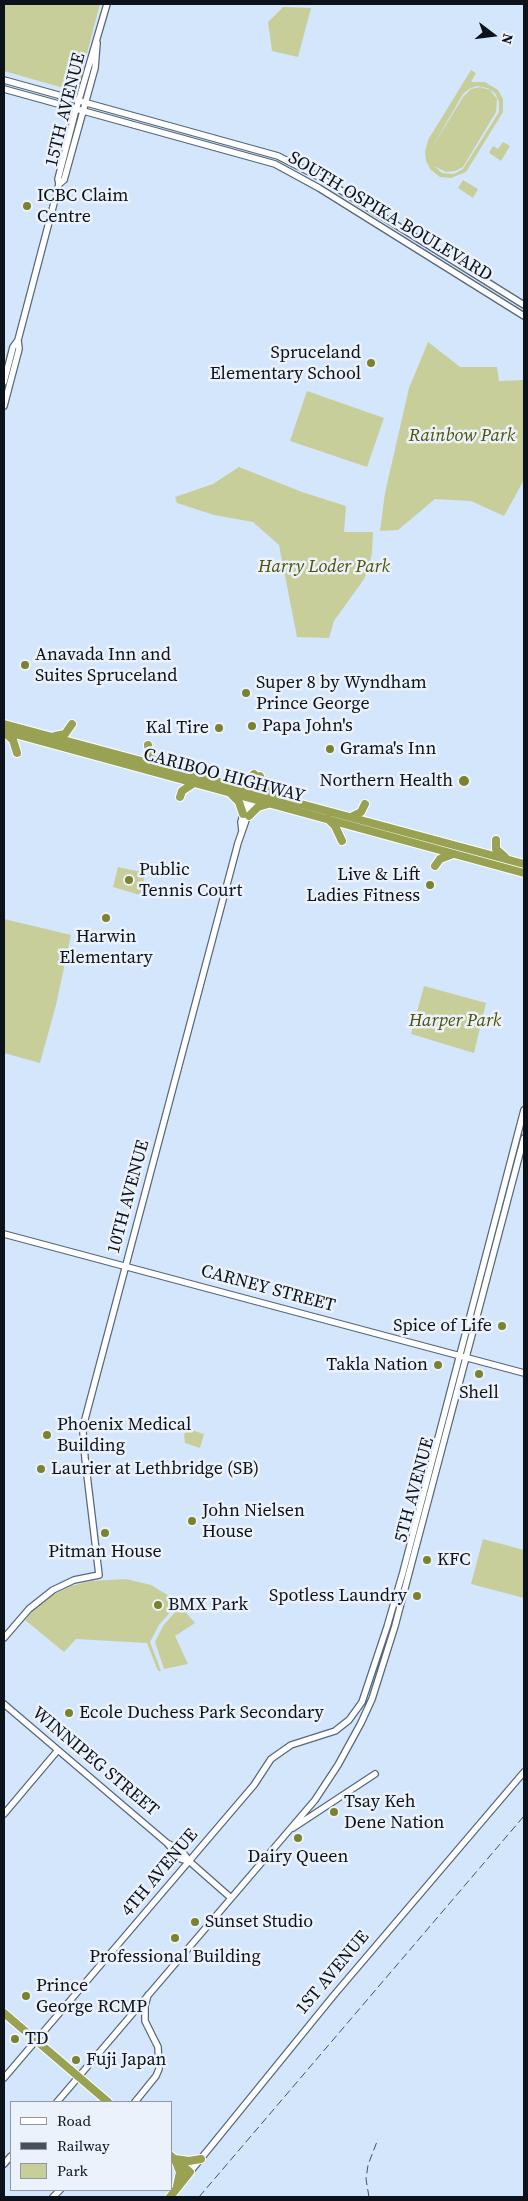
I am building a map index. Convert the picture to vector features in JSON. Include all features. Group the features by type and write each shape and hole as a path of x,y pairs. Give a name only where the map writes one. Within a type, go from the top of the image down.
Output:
{"highway":[{"name":"CARIBOO HIGHWAY","path":"4,724 229,789 349,817 511,860 524,866"},
{"path":"47,736 63,736 72,724"},
{"name":"CARIBOO HIGHWAY","path":"4,732 175,774 194,783 229,789"},
{"path":"4,732 13,740 17,753"},
{"path":"148,745 153,760 175,774 181,794 194,783"},
{"path":"257,775 271,800 246,815 229,789 257,775"},
{"name":"CARIBOO HIGHWAY","path":"271,800 328,819 524,873"},
{"path":"349,817 358,815 365,804"},
{"path":"328,819 335,826 342,841"},
{"path":"496,840 496,849 511,860"},
{"path":"435,866 446,855 455,854"},
{"path":"492,864 524,866"},
{"path":"4,2013 107,2101"},
{"path":"173,2157 189,2161 202,2159"},
{"path":"173,2157 190,2172"},
{"path":"172,2194 180,2172 173,2157"},
{"name":"1ST AVENUE","path":"172,2194 190,2172"}],"main road":[{"name":"15TH AVENUE","path":"59,184 64,180 84,111 95,68 97,41 107,4"},
{"name":"15TH AVENUE","path":"4,382 13,347 18,340 59,184 58,179 76,109 92,51 97,41"},
{"name":"SOUTH OSPIKA BOULEVARD","path":"4,80 278,156 321,178 524,305"},
{"name":"SOUTH OSPIKA BOULEVARD","path":"4,89 275,164 319,188 524,316"},
{"name":"15TH AVENUE","path":"4,406 19,348 18,340"},
{"name":"10TH AVENUE","path":"4,1638 40,1599 53,1590 74,1580 100,1575 83,1428 252,795"},
{"name":"5TH AVENUE","path":"356,1713 369,1684 387,1628 524,1110"},
{"name":"5TH AVENUE","path":"291,1829 322,1791 338,1766 372,1699 395,1626 524,1138"},
{"name":"CARNEY STREET","path":"4,1234 524,1373"},
{"name":"WINNIPEG STREET","path":"4,1704 167,1843 172,1851 181,1859 189,1862 231,1898"},
{"name":"4TH AVENUE","path":"4,2078 254,1785 271,1759 291,1745 334,1731 356,1713"},
{"path":"4,1814 58,1750"},
{"name":"1ST AVENUE","path":"190,2172 334,1995 524,1772"},
{"path":"58,2101 291,1829 375,1774"},
{"path":"136,2101 156,2076 160,2061 158,2047 148,2029 144,2015 149,1993"}],"green space":[{"path":"4,4 100,4 80,80 67,89 4,71"},
{"path":"283,7 311,8 298,57 272,51 268,22"},
{"path":"471,70 476,73 471,82 485,82 498,90 503,99 503,112 466,172 451,178 440,177 431,170 426,161 425,152 428,140","holes":["477,86 487,88 495,93 499,102 499,112 463,169 454,174 442,173 434,166 446,172 455,171 463,167 496,112 497,99 490,90 480,87 471,89 463,97 430,151 463,94 469,89"]},
{"path":"503,142 510,146 501,161 489,153 493,146 498,149"},
{"path":"463,180 478,189 473,198 458,188"},
{"name":"Rainbow Park","path":"428,342 460,367 497,367 499,381 524,380 524,480 504,516 471,501 435,499 398,530 380,531 385,493 409,388"},
{"path":"307,391 384,418 367,467 290,441"},
{"name":"Harry Loder Park","path":"239,467 302,492 346,506 344,532 373,532 369,568 364,579 334,621 329,638 297,637 279,545 253,522 214,515 177,503 175,497 213,484"},
{"name":"Public Tennis Court","path":"118,867 146,873 140,895 113,887"},
{"path":"4,919 71,935 56,1005 40,1063 4,1053"},
{"name":"Harper Park","path":"424,986 486,1003 474,1053 411,1034"},
{"path":"188,1429 204,1434 200,1448 185,1443 184,1434"},
{"path":"483,1539 524,1550 524,1598 471,1584"},
{"path":"126,1579 151,1585 179,1602 159,1625 150,1642 161,1671 158,1671 147,1643 76,1639 64,1652 25,1620 35,1608 53,1595 71,1586 91,1581"},
{"path":"180,1606 195,1623 175,1636 188,1664 164,1669 155,1642 163,1626"}],"railway":[{"path":"199,2197 524,1816"},
{"path":"369,2197 366,2179 368,2165 378,2139"}],"place":[{"name":"ICBC Claim Centre","path":"27,206"},
{"name":"Spruceland Elementary School","path":"371,363"},
{"name":"Anavada Inn and Suites Spruceland","path":"25,665"},
{"name":"Super 8 by Wyndham Prince George","path":"246,693"},
{"name":"Papa John's","path":"252,726"},
{"name":"Kal Tire","path":"219,728"},
{"name":"Grama's Inn","path":"330,749"},
{"name":"Northern Health","path":"464,781"},
{"name":"Public Tennis Court","path":"129,880"},
{"name":"Live & Lift Ladies Fitness","path":"430,885"},
{"name":"Harwin Elementary","path":"106,918"},
{"name":"Spice of Life","path":"502,1326"},
{"name":"Takla Nation","path":"438,1365"},
{"name":"Shell","path":"479,1374"},
{"name":"Phoenix Medical Building","path":"47,1435"},
{"name":"Laurier at Lethbridge (SB)","path":"41,1469"},
{"name":"John Nielsen House","path":"192,1521"},
{"name":"Pitman House","path":"105,1533"},
{"name":"KFC","path":"427,1560"},
{"name":"Spotless Laundry","path":"417,1596"},
{"name":"BMX Park","path":"158,1605"},
{"name":"Ecole Duchess Park Secondary","path":"69,1713"},
{"name":"Tsay Keh Dene Nation","path":"334,1812"},
{"name":"Dairy Queen","path":"298,1838"},
{"name":"Sunset Studio","path":"195,1922"},
{"name":"Professional Building","path":"175,1938"},
{"name":"Prince George RCMP","path":"26,1996"},
{"name":"TD","path":"15,2039"},
{"name":"Fuji Japan","path":"76,2060"}]}
